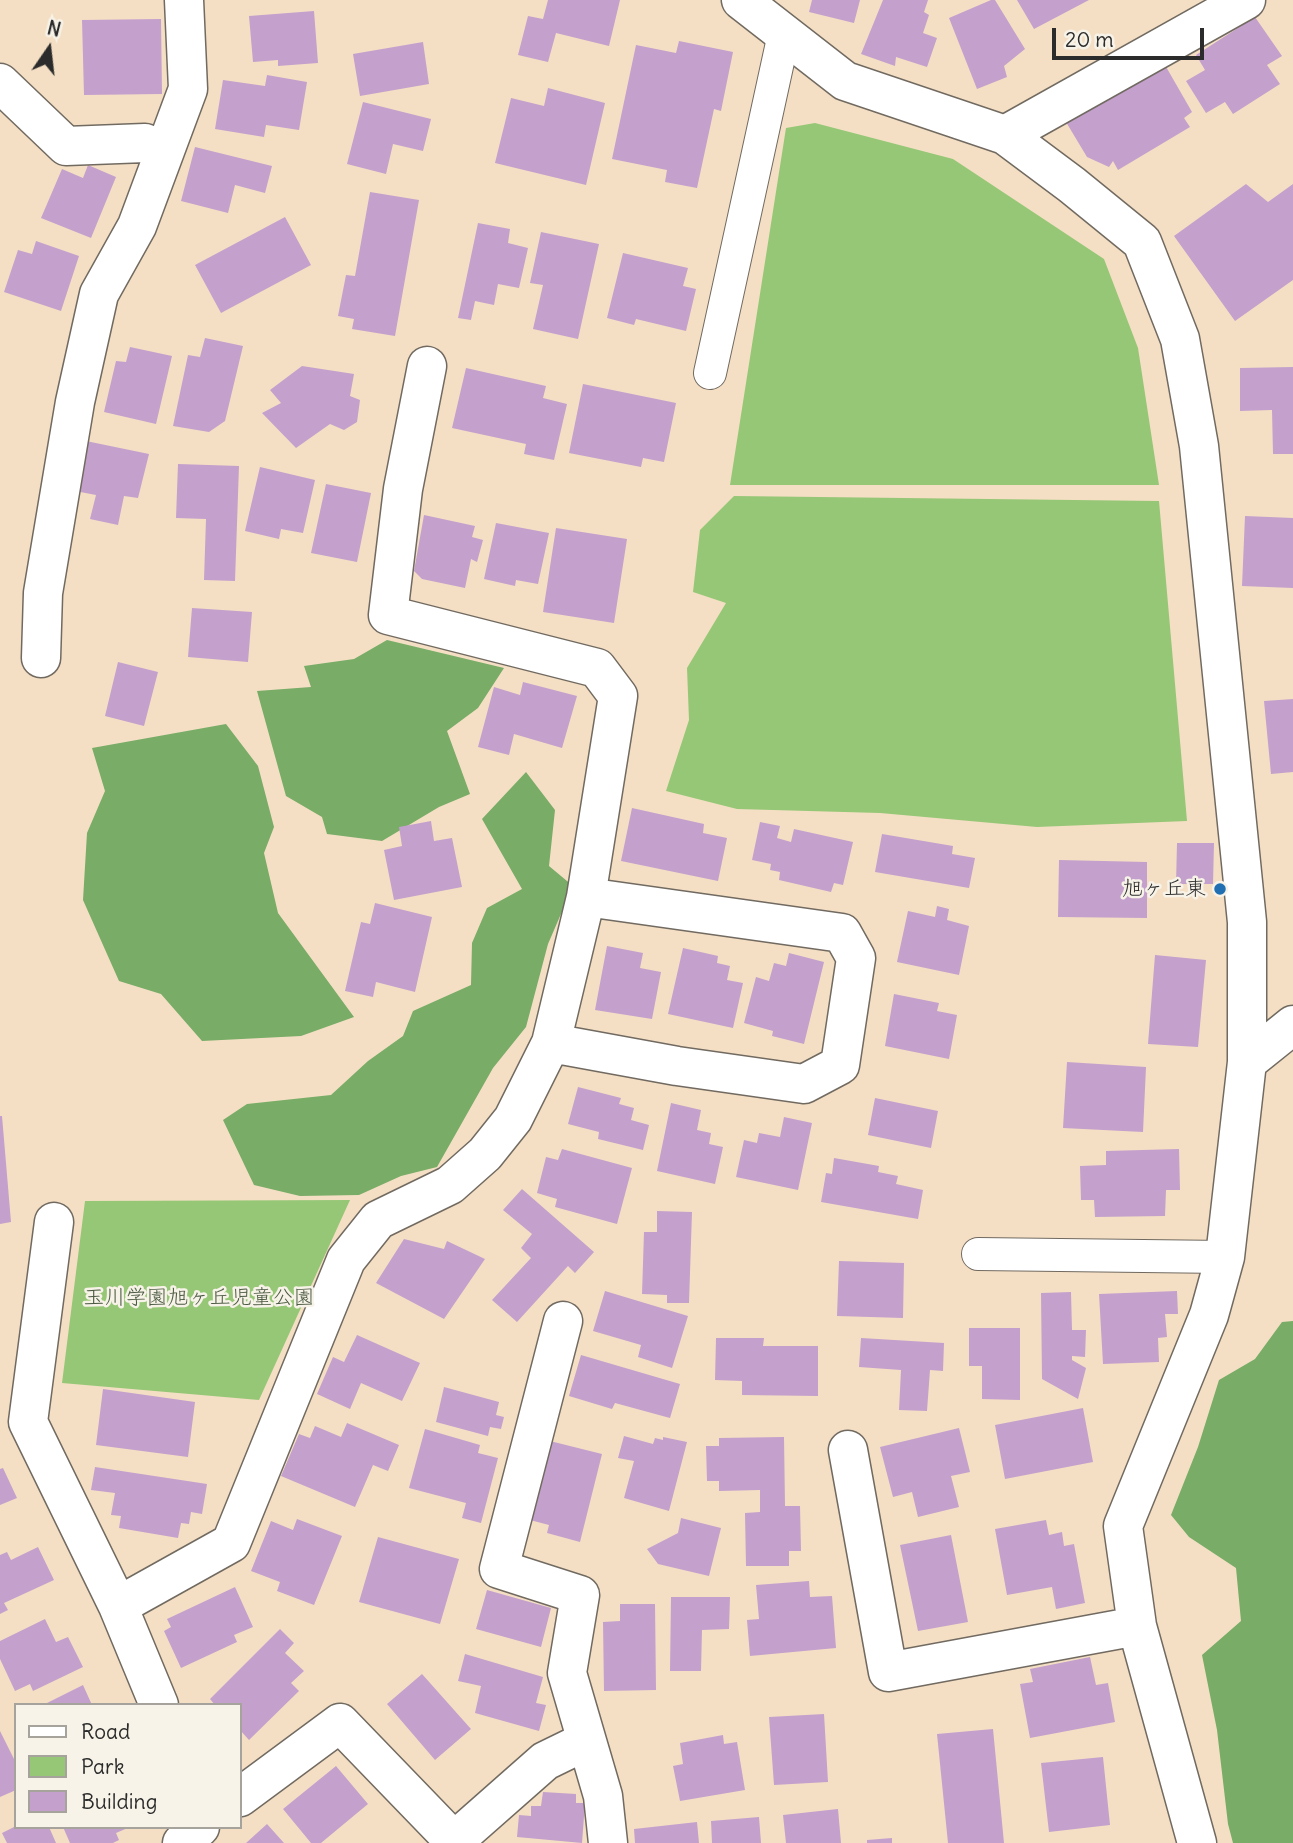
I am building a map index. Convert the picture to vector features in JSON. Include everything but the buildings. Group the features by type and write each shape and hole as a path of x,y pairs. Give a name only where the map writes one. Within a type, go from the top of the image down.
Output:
{"street":[{"path":"41,658 43,593 75,402 99,294 137,226 188,89 184,0"},
{"path":"741,0 845,81 1005,135 1142,242 1180,339 1199,446 1247,922 1247,1062 1225,1257 1209,1315 1123,1526 1137,1626 1197,1843"},
{"path":"1005,135 1245,0"},
{"path":"0,83 66,146 145,143 164,151"},
{"path":"118,1605 231,1543 346,1261 377,1220 450,1185 485,1154 513,1119 551,1043 586,897 618,695 597,668 388,615 403,489 427,366"},
{"path":"551,1043 677,1066 804,1084 840,1065 856,958 842,933 586,897"},
{"path":"1247,1062 1293,1025"},
{"path":"54,1223 14,1425 118,1605 158,1703"},
{"path":"563,1321 499,1569 580,1595 567,1673 603,1796 608,1843"},
{"path":"848,1450 888,1672 1137,1626"},
{"path":"242,1796 340,1723 453,1842 545,1761 586,1741"},
{"path":"182,1843 198,1829"}],"lane":[{"path":"710,373 784,34"},
{"path":"978,1254 1225,1257"}],"green space":[{"path":"815,123 953,159 1104,259 1138,348 1159,485 730,485 786,128"},
{"path":"734,496 1159,501 1187,821 1037,827 880,813 737,809 666,791 689,720 687,668 726,603 693,592 700,530"},
{"path":"387,640 504,668 478,708 447,731 470,794 439,807 382,841 327,834 322,817 286,796 257,691 311,687 304,666 354,659"},
{"path":"226,724 258,766 274,827 264,853 278,913 354,1017 301,1036 202,1041 161,994 119,981 83,900 87,833 105,791 92,748"},
{"path":"526,772 555,810 549,866 573,886 548,944 526,1027 493,1068 437,1167 401,1176 359,1195 300,1196 254,1185 223,1120 247,1104 331,1095 368,1061 403,1036 413,1011 471,985 472,943 487,908 522,889 482,819"},
{"name":"玉川学園旭ヶ丘児童公園","path":"350,1200 259,1400 62,1383 85,1201"},
{"path":"1293,1321 1293,1843 1233,1843 1228,1824 1217,1730 1202,1655 1241,1621 1236,1568 1189,1537 1171,1515 1198,1447 1219,1380 1255,1359 1282,1322"}],"place":[{"name":"旭ヶ丘東","path":"1220,889"}]}
